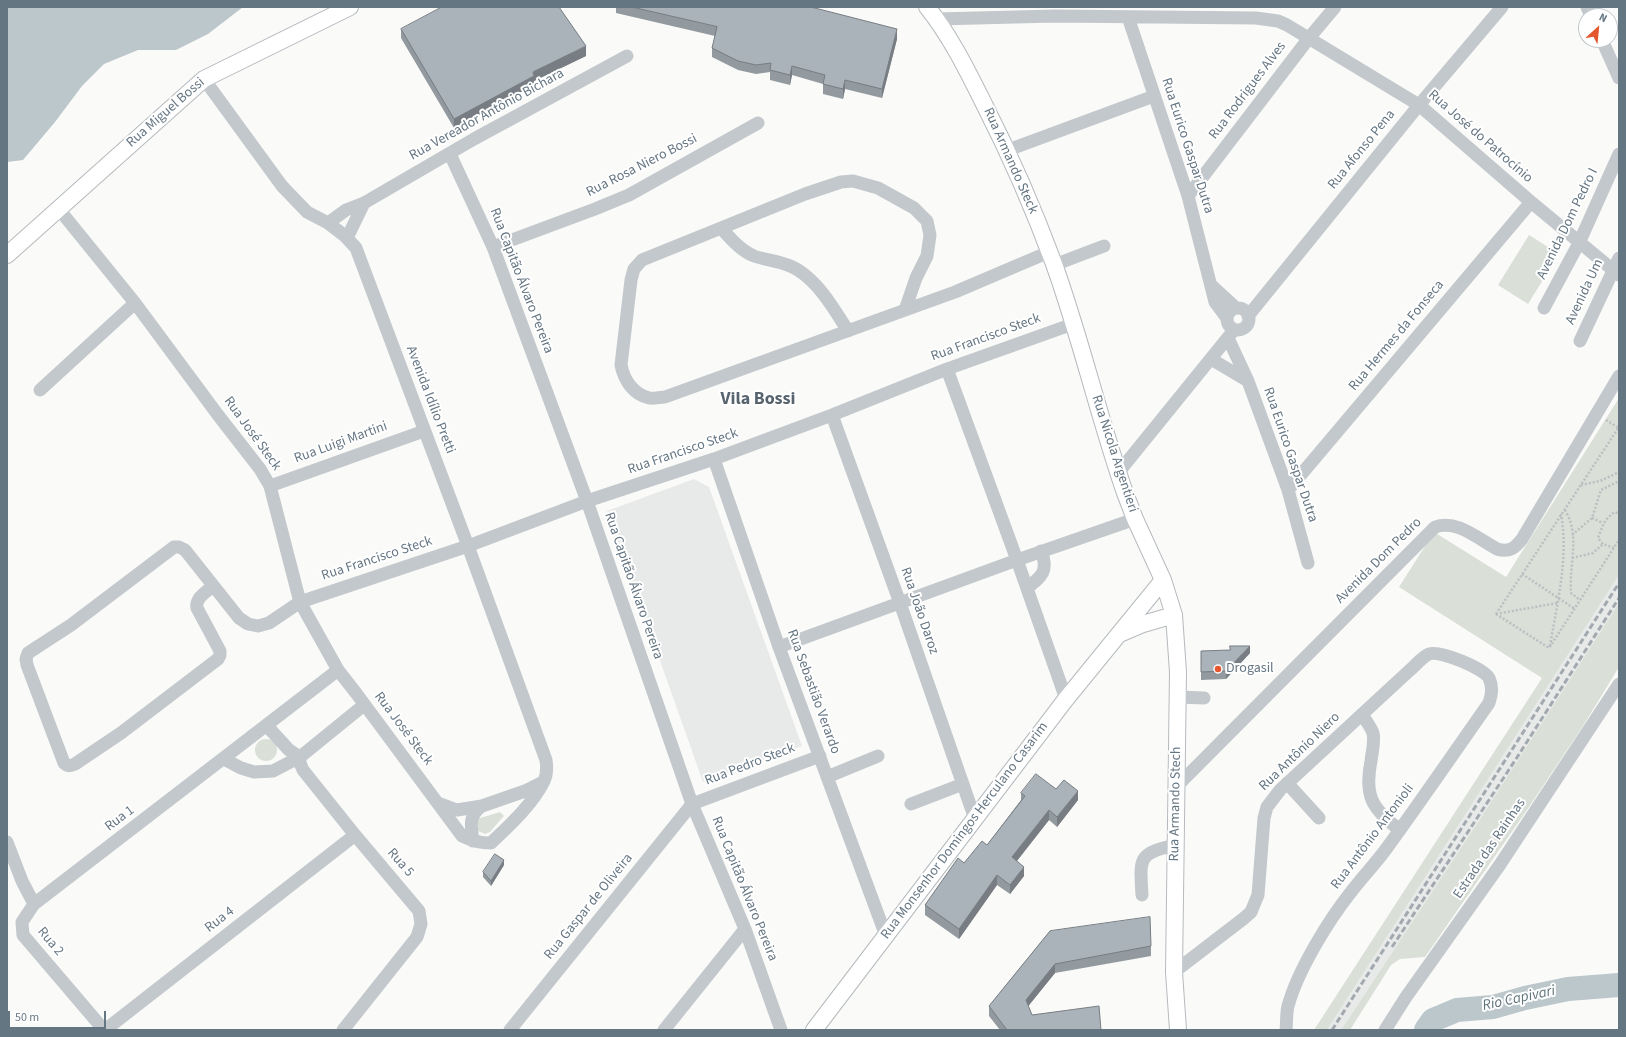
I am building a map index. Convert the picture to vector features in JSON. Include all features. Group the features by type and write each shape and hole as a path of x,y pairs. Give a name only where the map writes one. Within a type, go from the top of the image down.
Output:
{"main road":[{"name":"Rua Miguel Bossi","path":"7,255 204,79 350,7"},
{"name":"Rua Armando Steck","path":"932,13 975,86 1008,150 1051,258 1073,324"},
{"name":"Rua Nicola Argentieri","path":"1073,324 1118,472 1135,519 1163,580"},
{"name":"Rua Armando Stech","path":"1163,580 1174,615 1178,672 1174,972 1178,1030"},
{"name":"Rua Monsenhor Domingos Herculano Casarim","path":"814,1030 1066,699 1163,580"},
{"name":"Rua Monsenhor Domingos Herculano Casarim","path":"1119,635 1143,624 1174,615"}],"street":[{"name":"Rua Rodrigues Alves","path":"1188,196 1309,38 1335,7"},
{"name":"Rua Afonso Pena","path":"1248,316 1419,105 1502,7"},
{"name":"Rua José do Patrocínio","path":"932,13 1256,18 1269,19 1287,25 1419,105 1579,243 1616,272"},
{"name":"Rua Eurico Gaspar Dutra","path":"1128,17 1188,196 1215,302 1227,318"},
{"path":"1606,48 1619,78"},
{"name":"Rua Vereador Antônio Bichara","path":"328,223 346,210 364,203 474,139 627,56"},
{"name":"Avenida Idílio Pretti","path":"204,79 282,186 308,212 328,223 347,238 356,248 543,751 547,768 544,781 534,796 517,817 491,843 473,841"},
{"path":"1008,150 1154,96"},
{"name":"Rua Rosa Niero Bossi","path":"493,247 629,195 758,122"},
{"name":"Rua Capitão Álvaro Pereira","path":"450,154 493,247 587,502 692,804 745,929 781,1030"},
{"name":"Avenida Dom Pedro I","path":"1544,308 1579,243 1619,154"},
{"path":"905,310 916,278 927,256 930,235 927,221 914,208 878,188 852,181 841,182 805,194 642,260 634,269 631,280 621,365 623,375 629,384 640,394 650,398 665,397 1051,258 1104,246"},
{"name":"Rua Hermes da Fonseca","path":"1288,490 1531,202"},
{"path":"347,238 364,203"},
{"name":"Rua José Steck","path":"58,208 136,303 218,415 260,469 270,486 300,602 338,670 462,836 473,841"},
{"path":"721,228 734,243 753,256 779,262 798,270 820,289 848,331"},
{"name":"Avenida Um","path":"1580,341 1616,272 1619,258"},
{"path":"1118,472 1231,334 1247,326 1248,316 1241,309 1236,308 1211,285"},
{"path":"40,390 136,303"},
{"path":"1231,334 1227,323 1227,318 1228,313 1236,308"},
{"name":"Rua Francisco Steck","path":"213,586 239,618 248,624 258,626 269,623 300,602 468,546 587,502 714,459 832,415 947,369 1073,324"},
{"name":"Rua Eurico Gaspar Dutra","path":"1231,334 1288,490 1308,563"},
{"name":"Rua Eurico Gaspar Dutra","path":"1211,359 1248,381"},
{"path":"947,369 1066,699"},
{"name":"Avenida Dom Pedro","path":"1176,787 1434,527 1442,524 1456,526 1493,547 1504,551 1515,547 1522,539 1619,376"},
{"name":"Rua João Daroz","path":"832,415 900,603 975,819"},
{"name":"Rua Luigi Martini","path":"270,486 424,431"},
{"name":"Rua Sebastião Verardo","path":"714,459 780,647 886,936"},
{"path":"780,647 1017,560 1135,519"},
{"path":"179,547 185,550 213,586 196,603 197,608 220,651 220,656 218,659 121,733 75,764 70,766 66,765 27,665 26,659 28,654 71,625 174,548 179,547"},
{"path":"1027,588 1037,580 1045,569 1045,562 1041,552"},
{"name":"Rua Antônio Niero","path":"1174,972 1244,919 1251,912 1258,894 1264,818 1267,807 1287,783 1429,654 1443,654 1482,672"},
{"name":"Rua 1","path":"34,904 338,670"},
{"name":"Rua Antônio Antonioli","path":"1286,1030 1286,1014 1293,993 1300,975 1322,934 1351,891 1380,858 1489,703 1492,692 1491,686 1488,678 1482,672"},
{"name":"Estrada das Rainhas","path":"1385,1030 1406,997 1499,866 1619,684"},
{"path":"1178,696 1204,698"},
{"path":"224,759 241,768 254,772 264,772 279,768 300,757 364,705"},
{"path":"1362,714 1373,732 1374,740 1368,773 1368,786 1371,797 1384,817 1400,830"},
{"path":"267,726 289,750 300,757"},
{"name":"Rua Pedro Steck","path":"692,804 820,756"},
{"path":"828,777 878,756"},
{"name":"Rua 5","path":"300,757 300,763 303,770 419,911 421,924 416,937 343,1030"},
{"path":"438,803 457,810 482,806 525,791 544,781"},
{"path":"1287,783 1319,818"},
{"path":"911,804 963,784"},
{"path":"504,798 514,806 517,817"},
{"name":"Rua Gaspar de Oliveira","path":"510,1030 692,804"},
{"path":"473,841 470,822 475,811 482,806"},
{"name":"Rua 4","path":"105,1030 355,835"},
{"path":"7,842 22,881 34,904"},
{"path":"1142,895 1140,864 1155,850 1176,845"},
{"name":"Rua 2","path":"34,904 22,922 23,935 105,1030"},
{"path":"664,1030 745,929"}],"path":[{"path":"1496,614 1619,427"},
{"path":"1581,485 1600,481 1619,472"},
{"path":"1572,535 1592,518 1601,490 1619,481"},
{"path":"1565,509 1571,525 1572,535 1571,593 1580,600"},
{"path":"1614,548 1603,544 1598,538 1603,524 1608,516 1615,512 1619,514"},
{"path":"1549,648 1558,598 1564,532 1561,514"},
{"path":"1592,518 1603,524"},
{"path":"1549,648 1619,540"},
{"path":"1572,558 1592,553 1603,544"},
{"path":"1522,574 1575,609"},
{"path":"1496,614 1557,603"},
{"path":"1496,614 1549,648"}],"shaded area":[{"path":"7,7 243,7 208,34 176,50 138,50 104,64 82,86 55,122 23,160 7,162"},
{"path":"1529,235 1559,254 1528,304 1498,285"},
{"path":"1619,398 1619,575 1327,1030 1314,1030 1542,678 1399,587 1434,532 1506,577"},
{"path":"694,479 709,487 802,746 703,782 607,511"},
{"path":"1619,575 1619,603 1482,816 1341,1030 1327,1030"},
{"path":"1619,603 1619,667 1583,726 1527,810 1425,957 1400,959 1391,965 1350,1030 1341,1030 1482,816"},
{"path":"262,739 270,739 277,746 277,754 270,761 262,761 255,754 255,746"},
{"path":"500,812 504,816 490,832 485,834 478,831 477,819"}],"building":[{"path":"442,7 559,7 586,46 533,72 534,76 454,119 401,29"},
{"path":"632,7 811,7 897,29 882,89 845,80 843,89 823,84 825,75 792,66 790,75 770,70 771,63 756,65 738,61 712,48 717,27"},
{"path":"1230,646 1250,646 1226,671 1201,672 1201,651 1230,650"},
{"path":"1036,774 1056,789 1064,780 1078,791 1057,817 1049,810 1012,857 1024,867 1010,885 997,875 959,929 925,905 958,858 964,863 982,841 987,845 1025,796 1021,793"},
{"path":"495,854 504,860 491,881 483,872"},
{"path":"1150,917 1151,946 1055,964 1026,1000 1032,1015 1099,1006 1101,1030 1007,1030 989,1006 1050,931"}],"waterway":[{"name":"Rio Capivari","path":"1426,1030 1433,1020 1457,1010 1493,1007 1525,998 1568,989 1619,985"}],"railway":[{"path":"1332,1030 1619,583"},
{"path":"1392,947 1516,759 1619,598"}],"place":[{"name":"Drogasil","path":"1218,669"}],"district":[{"name":"Vila Bossi","path":"758,400"}]}
